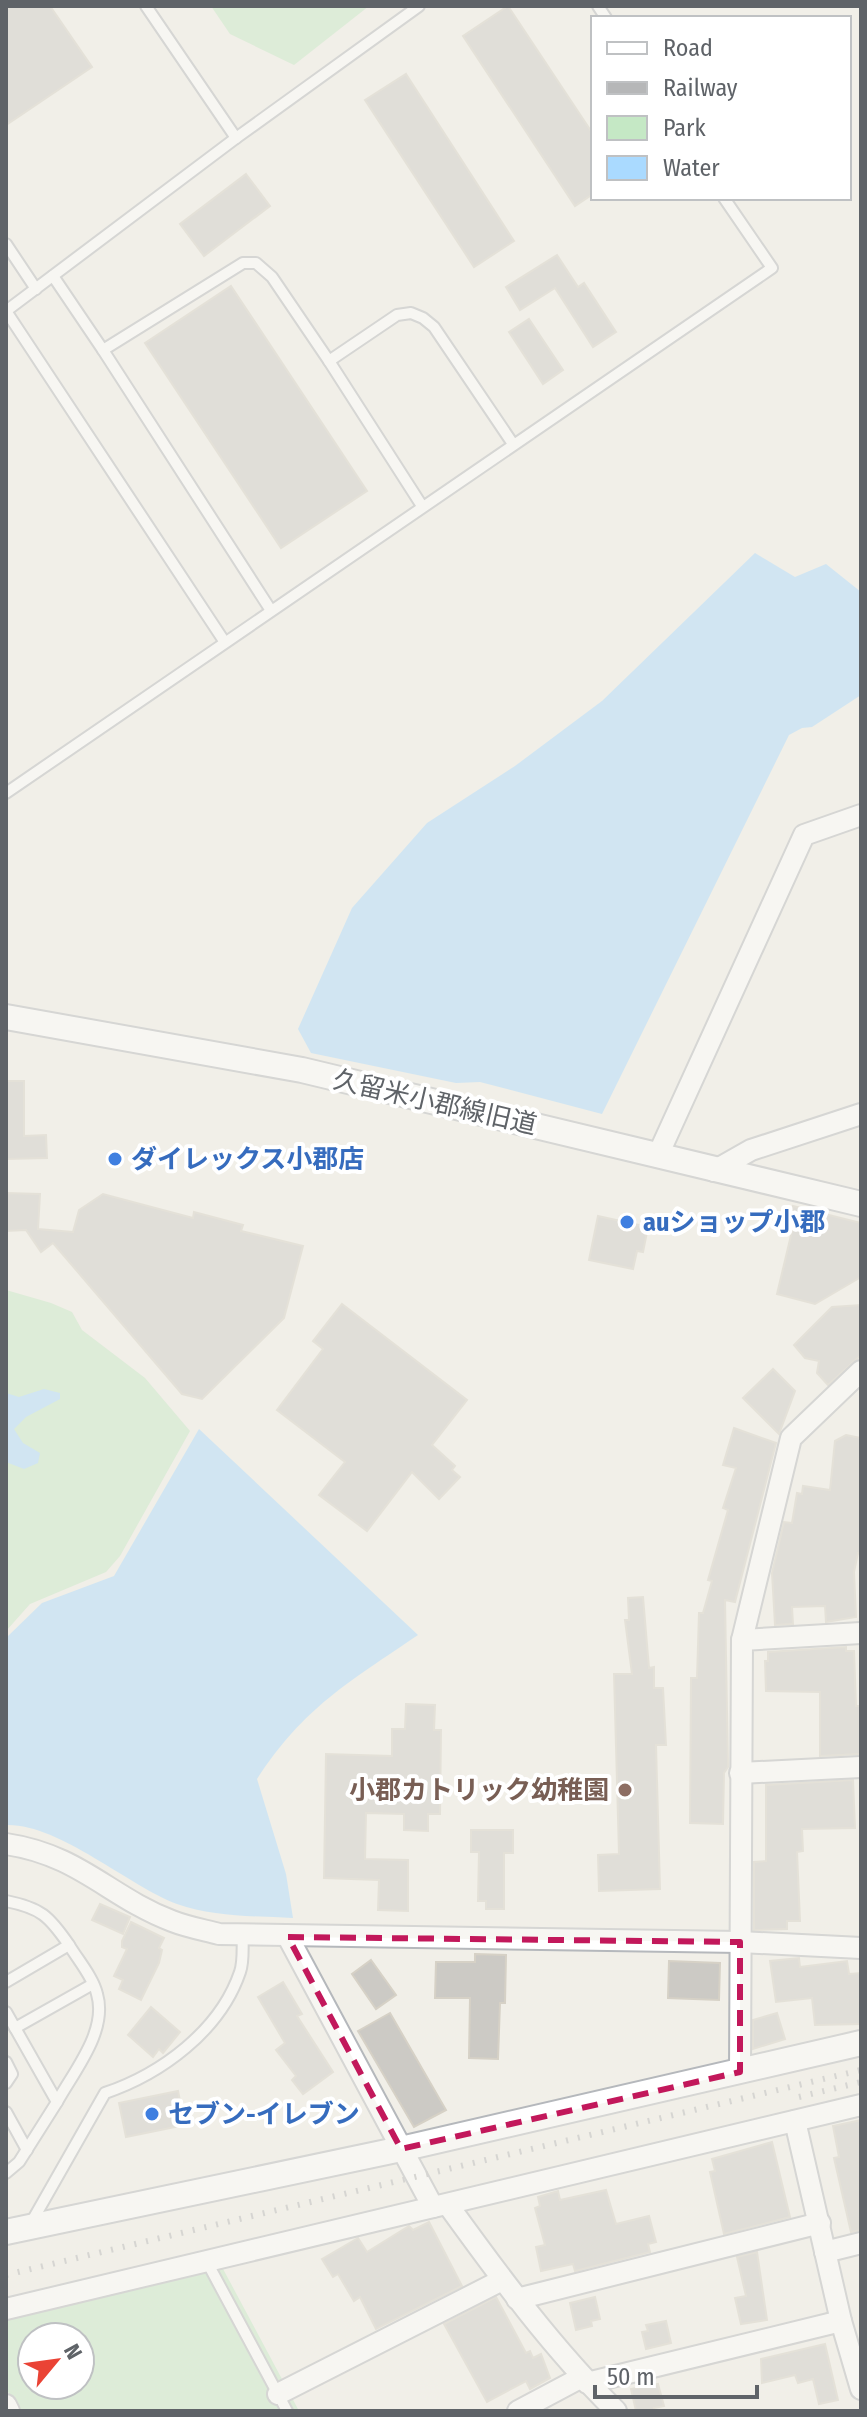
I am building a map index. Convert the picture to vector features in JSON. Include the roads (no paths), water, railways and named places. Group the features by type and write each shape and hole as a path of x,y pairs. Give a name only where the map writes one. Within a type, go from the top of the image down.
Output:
{"street":[{"path":"658,1155 804,835 861,815"},
{"name":"久留米小郡線旧道","path":"6,1017 302,1070 861,1204"},
{"path":"714,1171 751,1150 861,1114"},
{"path":"740,2072 742,1640 791,1438 861,1371"},
{"path":"742,1640 861,1633"},
{"path":"740,1773 861,1767"},
{"path":"6,1844 37,1848 85,1870 171,1921 219,1934 740,1942 861,1948"},
{"path":"288,1937 401,2149 441,2206 517,2299 585,2380 616,2411"},
{"path":"17,2230 401,2149 861,2043"},
{"path":"6,2309 861,2105"},
{"path":"795,2121 841,2321 860,2383"},
{"path":"517,2299 820,2223"},
{"path":"825,2252 861,2243"},
{"path":"282,2402 502,2280"},
{"path":"518,2411 585,2380 841,2321"},
{"path":"6,2405 9,2411"}],"lane":[{"path":"146,6 236,138"},
{"path":"224,641 6,311 236,138 419,6"},
{"path":"6,793 270,609 772,268 725,200"},
{"path":"6,244 36,289"},
{"path":"103,350 243,263 256,263 272,277 422,506"},
{"path":"53,276 270,609"},
{"path":"329,361 397,315 411,313 423,318 434,327 513,444"},
{"path":"6,1901 32,1906 52,1919 93,1984 100,2012 94,2034 57,2102 27,2150 6,2173"},
{"path":"17,2230 105,2093 137,2082 167,2061 192,2043 214,2015 241,1970 243,1935"},
{"path":"6,1982 69,1945"},
{"path":"11,2026 93,1984"},
{"path":"6,2012 11,2026 57,2102"},
{"path":"6,2062 12,2074 6,2083"},
{"path":"6,2112 27,2150"},
{"path":"207,2262 282,2402"}],"water":[{"path":"755,553 795,577 826,564 861,592 861,695 812,727 789,735 602,1114 480,1082 456,1083 311,1053 298,1029 352,908 427,823 515,766 602,701"},
{"path":"44,1389 60,1393 60,1399 26,1417 14,1429 23,1443 40,1453 38,1463 24,1469 6,1462 6,1393 19,1397"},
{"path":"199,1429 418,1635 349,1682 310,1714 257,1779 286,1874 293,1918 220,1914 177,1904 70,1844 26,1827 6,1825 6,1638 42,1603 114,1576"}],"railway":[{"path":"6,2275 861,2070"},
{"path":"799,2097 861,2082"}],"place":[{"name":"ダイレックス小郡店","path":"115,1159"},
{"name":"auショップ小郡","path":"627,1222"},
{"name":"小郡カトリック幼稚園","path":"625,1790"},
{"name":"セブン-イレブン","path":"152,2114"}]}
